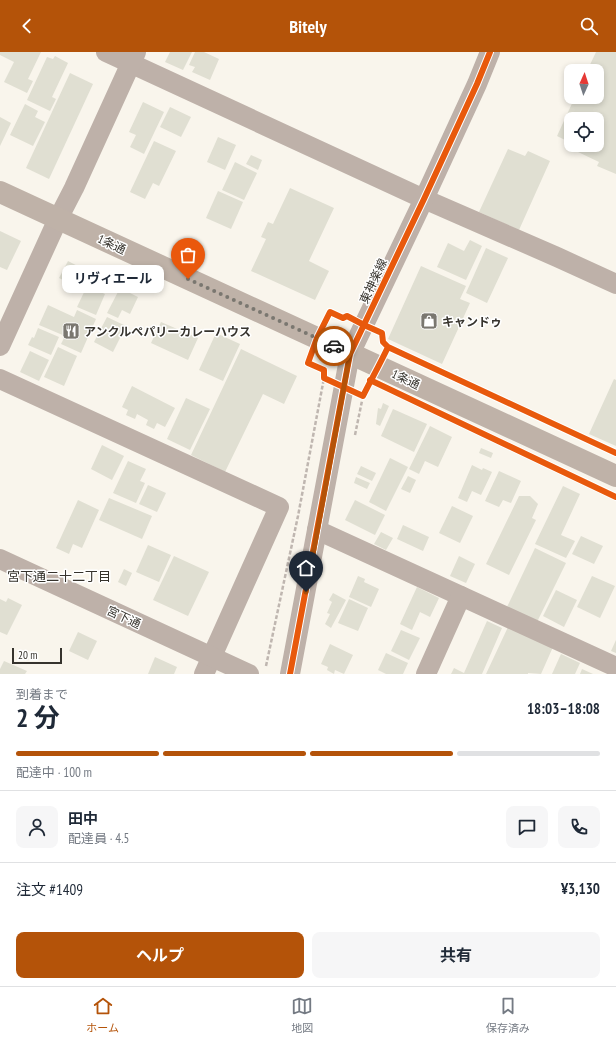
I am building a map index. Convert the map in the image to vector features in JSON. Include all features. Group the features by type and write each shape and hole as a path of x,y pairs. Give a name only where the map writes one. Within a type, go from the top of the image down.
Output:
{"main road":[{"name":"1条通","path":"0,192 616,476"}],"street":[{"path":"106,52 134,58 424,199 616,284"},
{"name":"東神楽線","path":"290,674 350,354 477,84 489,52"},
{"path":"0,346 58,218 74,188 134,58"},
{"path":"0,379 279,507 208,665"},
{"path":"317,530 616,667"},
{"name":"宮下通","path":"0,559 208,665 257,670"},
{"path":"426,674 461,596"}],"path":[{"path":"257,670 271,644 298,516 324,378"}],"building":[{"path":"0,52 41,52 28,79 33,81 27,93 4,82 14,62 0,55"},
{"path":"170,52 192,52 183,70 165,62"},
{"path":"195,52 204,52 219,59 210,80 192,72 195,67 189,65"},
{"path":"596,52 616,52 616,174 597,166 599,162 578,152 604,152 604,112 568,112 572,104 604,104 604,64 590,64"},
{"path":"55,56 68,63 52,97 56,99 50,111 27,100 47,57 53,59"},
{"path":"70,73 93,84 49,179 26,168"},
{"path":"143,102 164,112 144,154 130,147 136,135 129,132"},
{"path":"25,104 38,111 35,117 45,122 33,146 10,135"},
{"path":"170,107 191,117 181,137 160,127"},
{"path":"0,117 11,123 0,146"},
{"path":"564,121 564,140 557,136"},
{"path":"218,137 236,145 225,170 207,162"},
{"path":"154,141 176,151 159,186 153,183 145,199 130,192"},
{"path":"508,149 525,156 528,151 550,161 519,230 479,212"},
{"path":"251,155 262,160 258,170 246,164"},
{"path":"235,162 257,173 244,200 222,190"},
{"path":"290,188 334,208 309,261 329,271 315,300 251,271 266,239 261,237 268,222 273,224"},
{"path":"218,191 243,202 231,229 206,218"},
{"path":"0,231 21,241 7,270 0,267"},
{"path":"470,240 482,246 466,280 437,267 448,243 464,251"},
{"path":"486,248 508,258 487,303 466,293"},
{"path":"68,261 89,272 81,289 59,278"},
{"name":"キャンドゥ","path":"421,266 466,286 460,299 470,303 442,364 388,339"},
{"path":"87,286 105,294 96,315 77,307"},
{"path":"120,288 138,297 130,314 122,310 118,318 107,313"},
{"name":"アンクルぺパリーカレーハウス","path":"48,305 74,317 77,310 96,319 81,353 61,344 65,336 39,325"},
{"path":"107,317 126,326 113,352 94,342"},
{"path":"161,322 198,338 188,360 151,343"},
{"path":"38,328 59,337 51,355 28,345 32,337 34,338"},
{"path":"216,333 240,344 223,381 199,370"},
{"path":"58,347 77,356 64,386 44,377"},
{"path":"241,349 297,376 284,404 263,394 225,472 191,455"},
{"path":"30,351 49,360 39,381 20,372"},
{"path":"614,379 616,380 616,446 589,434"},
{"path":"132,386 175,408 165,427 157,423 154,429 146,425 148,420 137,414 135,419 126,415 128,410 122,407"},
{"path":"186,398 210,409 190,450 167,439"},
{"path":"383,403 389,406 380,426 376,424 378,408 381,409"},
{"path":"393,409 427,424 414,452 381,436"},
{"path":"430,426 452,437 438,467 425,461 419,474 409,469"},
{"path":"102,445 124,456 112,480 91,469"},
{"path":"481,448 493,453 491,458 479,453"},
{"path":"390,458 408,467 386,511 369,502"},
{"path":"128,461 146,469 140,481 145,483 136,503 113,493"},
{"path":"472,465 482,470 483,468 492,472 481,495 472,491 467,502 458,498"},
{"path":"361,466 376,473 372,481 357,474"},
{"path":"499,471 521,481 511,503 503,500 499,507 485,501"},
{"path":"408,476 416,480 410,493 401,489"},
{"path":"356,477 370,483 367,489 354,483"},
{"path":"148,485 166,493 157,512 139,504"},
{"path":"563,486 580,494 561,535 575,541 566,558 535,544"},
{"path":"519,496 530,496 538,504 532,518 536,520 509,575 486,564"},
{"path":"109,498 152,516 142,539 99,520"},
{"path":"78,500 99,510 82,548 73,544 69,554 56,548"},
{"path":"355,500 385,515 375,535 345,520"},
{"path":"452,506 473,516 460,543 439,533"},
{"path":"403,525 429,537 423,551 397,539"},
{"path":"381,532 393,538 386,550 374,544"},
{"path":"581,536 603,546 594,564 572,554"},
{"path":"148,545 171,555 159,582 136,572"},
{"path":"535,548 566,563 537,622 507,607"},
{"path":"174,556 209,572 188,616 153,600"},
{"path":"459,556 475,564 466,583 450,576"},
{"path":"124,569 132,573 126,586 118,582"},
{"path":"358,576 365,579 364,582 379,589 371,607 349,597"},
{"path":"592,576 615,586 600,618 577,607"},
{"path":"417,587 439,598 430,617 420,612 412,630 400,624"},
{"path":"556,590 577,600 564,627 543,616"},
{"path":"333,593 346,600 331,628 325,624 330,614 327,613 332,602 329,600"},
{"path":"8,598 22,605 7,635 0,632 0,599 6,602"},
{"path":"349,599 368,608 358,631 338,623"},
{"path":"487,621 502,628 482,674 451,674 454,668 464,673"},
{"path":"508,627 553,647 541,674 486,674"},
{"path":"401,630 420,638 409,660 391,651"},
{"path":"78,632 97,641 88,660 69,651"},
{"path":"616,640 616,653 611,651"},
{"path":"330,644 353,655 344,674 335,670 334,674 327,670 328,667 321,664"},
{"path":"386,653 408,663 403,674 386,674 378,670"},
{"path":"561,654 580,663 575,674 552,674"},
{"path":"155,657 177,667 174,674 148,674"},
{"path":"4,661 27,671 25,674 0,674 0,669"},
{"path":"582,669 593,674 580,674"}],"cycle path":[{"path":"290,674 350,354 424,199 477,84 490,52"},
{"path":"388,347 363,396 324,378 324,370 308,363 317,338 330,312 343,318 347,316 382,333 383,342 388,347 616,453"},
{"path":"370,380 616,497"}],"way so far":[{"path":"188,279 334,346"}],"place":[{"name":"リヴィエール","path":"188,279"},
{"name":"キャンドゥ","path":"429,321"},
{"name":"アンクルぺパリーカレーハウス","path":"71,331"}],"district":[{"name":"宮下通二十二丁目","path":"59,576"}],"route":[{"path":"306,592 350,354 334,346"}]}
